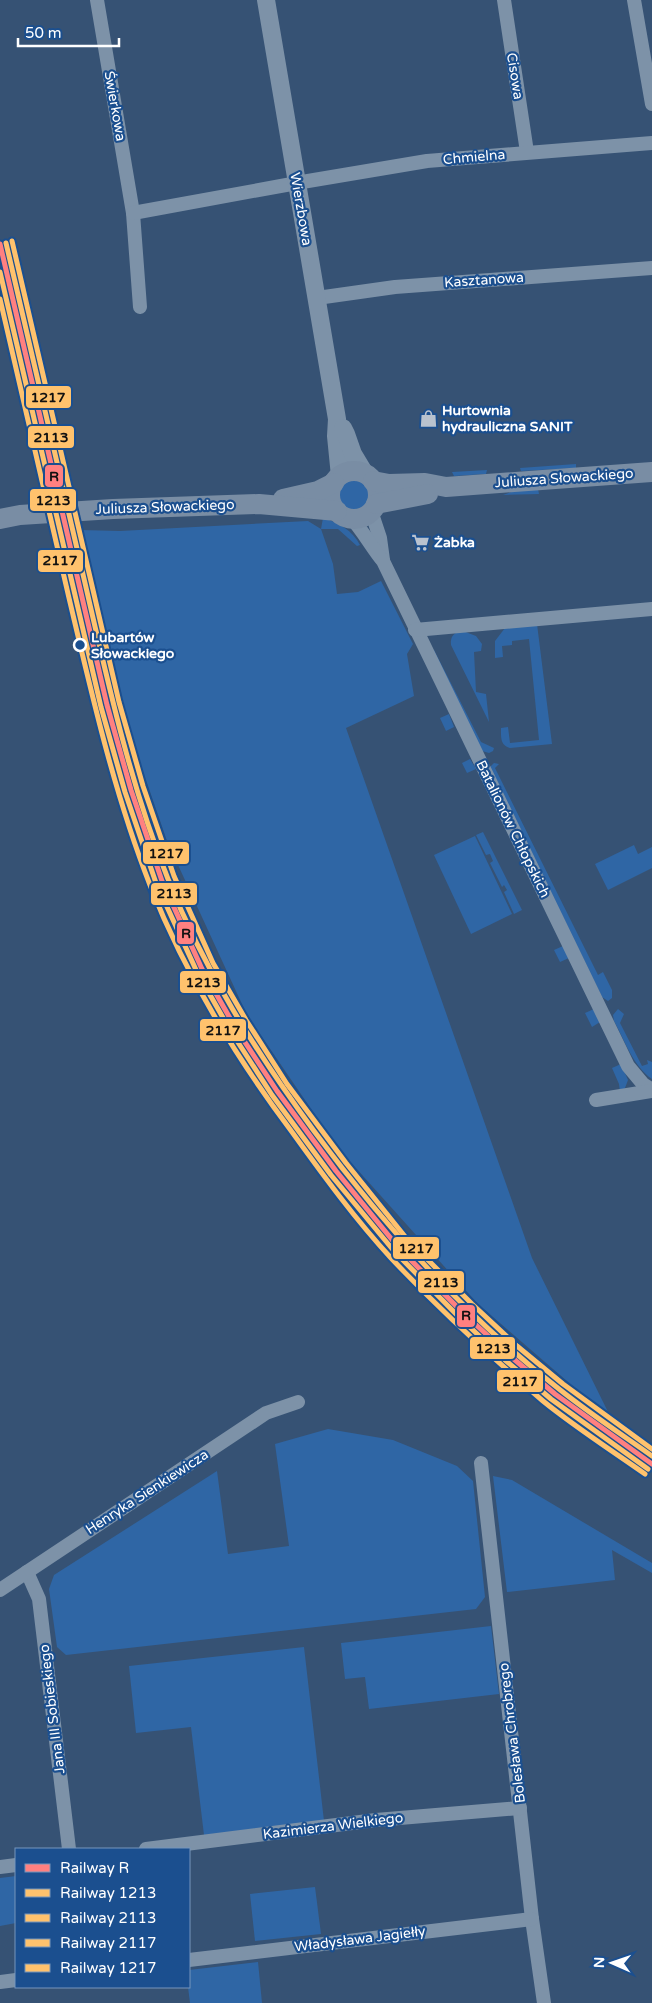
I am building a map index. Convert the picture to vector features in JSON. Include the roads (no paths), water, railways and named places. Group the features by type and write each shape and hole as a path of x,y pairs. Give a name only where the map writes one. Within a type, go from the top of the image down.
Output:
{"main road":[{"path":"352,471 369,477 378,492 374,508 362,518 344,515 331,495 337,480 352,471"},
{"name":"Juliusza Słowackiego","path":"369,477 389,484 425,483 446,487 652,472"},
{"name":"Juliusza Słowackiego","path":"259,504 312,493 337,480"},
{"name":"Juliusza Słowackiego","path":"374,508 426,495 446,487"},
{"name":"Juliusza Słowackiego","path":"8,516 113,509 259,504 344,515"}],"street":[{"name":"Świerkowa","path":"97,0 134,213 140,307"},
{"name":"Wierzbowa","path":"266,0 337,419 337,480"},
{"name":"Cisowa","path":"504,0 527,152"},
{"path":"634,0 652,104"},
{"name":"Chmielna","path":"296,183 428,161 652,143"},
{"path":"134,213 296,183"},
{"name":"Kasztanowa","path":"317,298 395,287 652,268"},
{"name":"Wierzbowa","path":"337,419 346,434 353,454 369,477"},
{"name":"Batalionów Chłopskich","path":"374,508 383,561"},
{"name":"Batalionów Chłopskich","path":"344,515 358,525 383,561 628,1066 643,1084 652,1090"},
{"path":"415,630 652,609"},
{"path":"596,1100 652,1090"},
{"name":"Henryka Sienkiewicza","path":"0,1590 266,1413 298,1402"},
{"name":"Bolesława Chrobrego","path":"482,1463 532,1919 544,2003"},
{"name":"Jana III Sobieskiego","path":"27,1572 39,1600 69,1848"},
{"name":"Kazimierza Wielkiego","path":"154,1848 376,1820 520,1808"},
{"path":"0,1867 15,1865"},
{"name":"Władysława Jagiełły","path":"190,1960 532,1919"},
{"path":"0,1982 15,1980"}],"rail line":[{"name":"1217","path":"12,241 119,702 143,786 174,876 213,963 246,1020 287,1084 346,1163 407,1239 517,1346 563,1384 652,1449"},
{"name":"2113","path":"6,243 102,658 131,770 154,843 168,879 182,913 215,978 252,1041 314,1131 369,1202 428,1269 459,1301 524,1361 559,1389 652,1456"},
{"name":"R","path":"0,244 107,705 131,790 162,881 202,969 235,1027 277,1091 336,1171 398,1247 463,1313 509,1355 555,1394 652,1464"},
{"name":"1213","path":"0,272 101,707 125,792 156,883 197,972 230,1030 272,1095 331,1175 394,1251 459,1317 505,1360 551,1399 648,1469"},
{"name":"2117","path":"0,299 86,671 125,815 150,885 195,982 231,1044 271,1103 315,1164 391,1258 465,1332 543,1401 645,1474"}],"place":[{"name":"Hurtownia hydrauliczna SANIT","path":"428,418"},
{"name":"Żabka","path":"420,542"},
{"name":"Lubartów Słowackiego","path":"80,645"}]}
